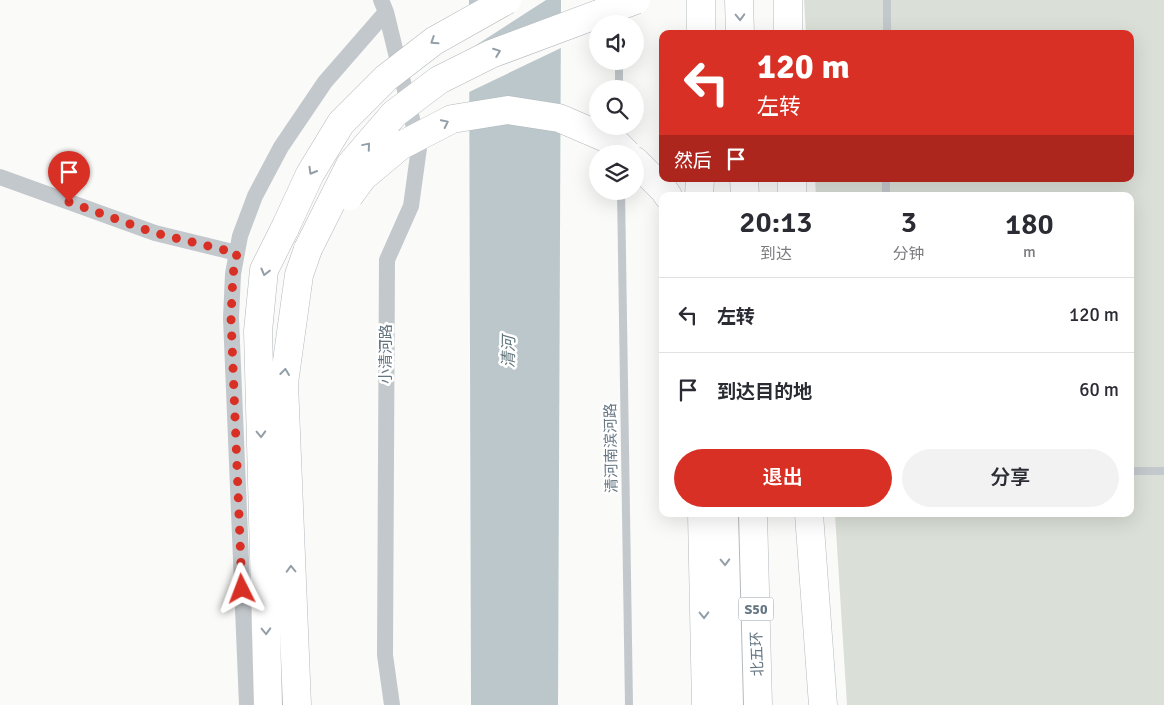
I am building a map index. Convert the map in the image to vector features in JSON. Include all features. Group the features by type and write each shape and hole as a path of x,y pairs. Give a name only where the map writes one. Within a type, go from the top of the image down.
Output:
{"highway":[{"path":"268,705 258,331 264,270 310,174 341,123 386,78 434,41 507,0"},
{"path":"701,0 701,30"},
{"path":"739,0 740,30"},
{"path":"788,0 788,30"},
{"path":"297,705 284,383 299,275 308,248 350,165 394,114 439,80 491,54 627,8"},
{"path":"308,248 363,177 400,146 452,119 508,110 559,118 624,145"},
{"path":"644,170 665,192"},
{"path":"702,517 706,705"},
{"path":"724,517 729,705"},
{"name":"北五环","path":"753,517 758,705"},
{"path":"800,517 805,705"},
{"path":"809,517 823,705"}],"street":[{"path":"247,705 231,318 233,274 240,236 255,196 281,147 325,82 385,4"},
{"name":"小清河路","path":"385,4 419,148 412,206 387,260 385,655 392,705"},
{"path":"0,177 155,233 237,253"}],"lane":[{"path":"618,0 627,8"},
{"path":"886,30 887,0"},
{"name":"清河南滨河路","path":"621,200 629,705"},
{"path":"1134,471 1164,471"}],"shaded area":[{"path":"804,0 1164,0 1164,705 847,705 835,517 1134,517 1134,192 816,192 815,182 1134,182 1134,30 806,30"}],"water":[{"name":"清河","path":"469,0 561,0 558,705 471,705"}],"pier":[{"path":"510,0 546,0 467,51 467,25"},
{"path":"564,22 563,47 467,93 467,69"}],"route":[{"path":"69,202 155,233 237,253 233,274 231,318 242,589"}]}
